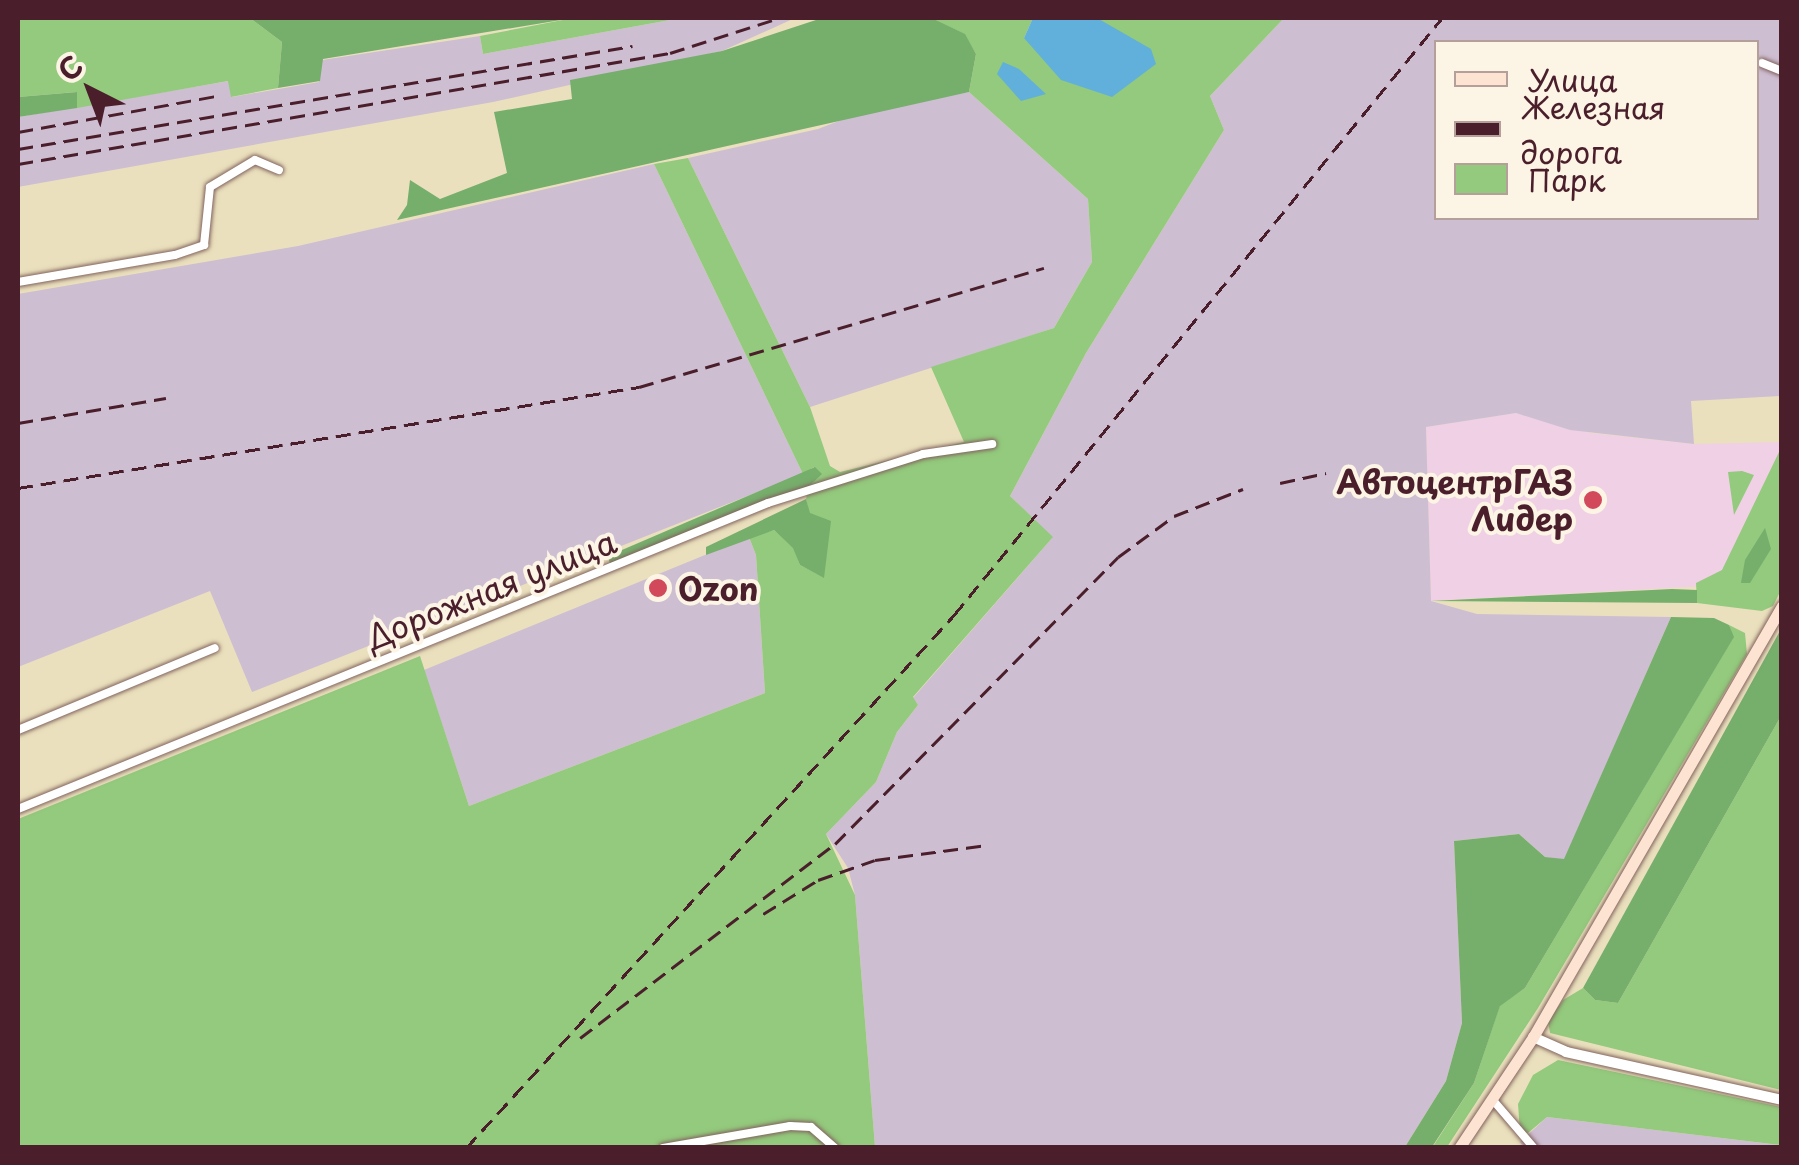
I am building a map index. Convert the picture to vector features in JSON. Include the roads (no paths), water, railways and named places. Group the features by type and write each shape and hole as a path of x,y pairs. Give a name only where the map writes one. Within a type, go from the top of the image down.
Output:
{"main road":[{"path":"1460,1148 1533,1037 1782,606"}],"street":[{"path":"1762,63 1782,71"},
{"path":"18,282 176,256 204,244 210,188 255,160 278,170"},
{"name":"Дорожная улица","path":"18,809 768,504 924,454 992,444"},
{"path":"18,730 215,648"},
{"path":"1533,1037 1566,1052 1782,1100"},
{"path":"1492,1099 1534,1148"},
{"path":"663,1148 790,1126 811,1128 835,1148"}],"water":[{"path":"1033,18 1097,18 1151,49 1156,64 1112,97 1061,80 1024,38"},
{"path":"1003,62 1019,69 1046,94 1021,101 997,74"}],"railway":[{"path":"18,164 670,53 779,18"},
{"path":"466,1148 954,615 1442,18"},
{"path":"18,149 632,46"},
{"path":"18,132 217,96"},
{"path":"18,488 639,387 1044,268"},
{"path":"18,423 166,398"},
{"path":"1280,483 1326,473"},
{"path":"580,1038 835,844 1118,557 1174,516 1243,489"},
{"path":"763,914 818,880 875,860 987,845"}],"place":[{"name":"АвтоцентрГАЗ Лидер","path":"1593,500"},
{"name":"Ozon","path":"658,588"}]}
